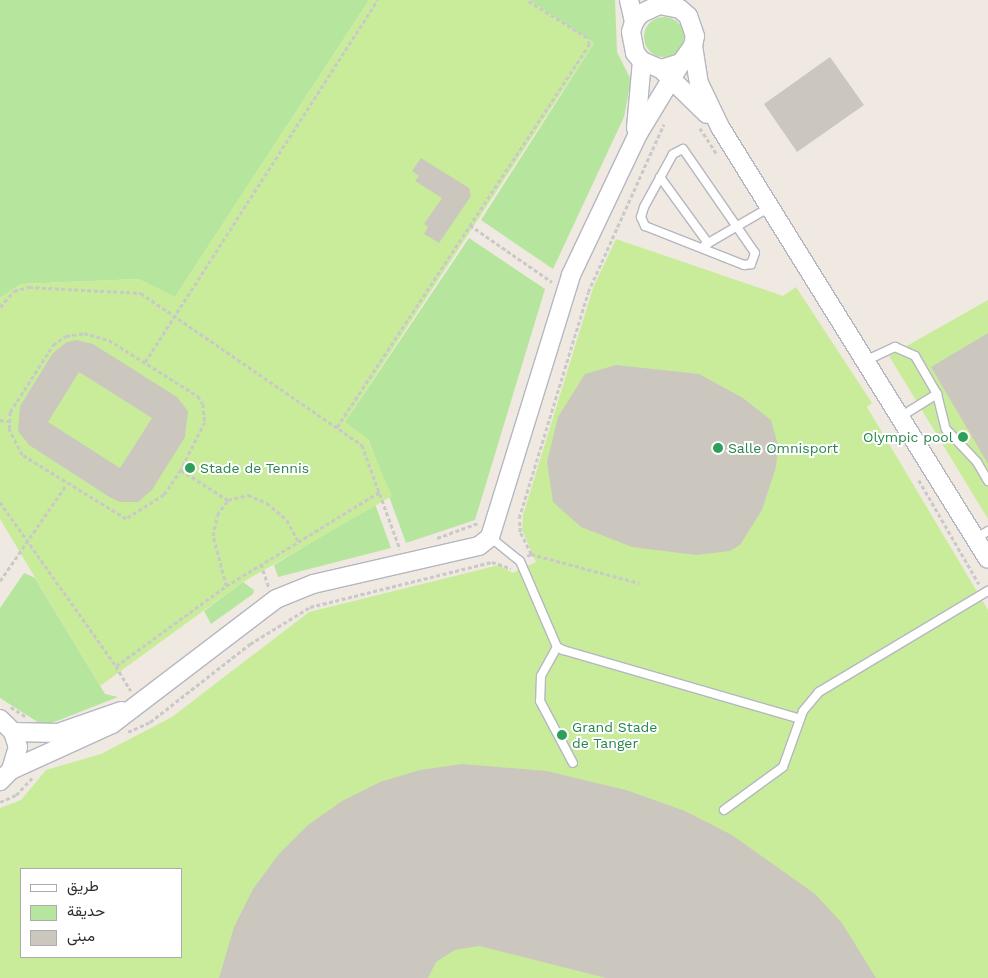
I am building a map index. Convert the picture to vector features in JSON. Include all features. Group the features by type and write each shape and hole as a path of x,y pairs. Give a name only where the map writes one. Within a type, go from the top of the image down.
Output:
{"street":[{"path":"628,155 639,108 642,61 632,43 634,22 629,0"},
{"path":"634,22 649,8 661,2 688,16 695,36 696,74 720,127 900,417 982,535 988,559"},
{"path":"13,732 58,734 126,703 264,606 286,594 313,584 479,546 490,537 571,275 671,70 694,46"},
{"path":"642,61 671,70 720,127"},
{"path":"6,775 102,730 126,703"},
{"path":"3,711 13,732 17,755 6,775"}],"lane":[{"path":"686,150 737,226 754,253 751,264 744,265 645,226 642,212 675,152 686,150"},
{"path":"660,177 708,243"},
{"path":"700,248 770,207"},
{"path":"866,360 888,349 910,351 937,394 946,429 977,462 988,481"},
{"path":"900,417 937,394"},
{"path":"490,537 520,561 557,646 800,719"},
{"path":"724,810 783,768 800,719 819,692 986,592"},
{"path":"557,646 541,676 540,701 573,763"}],"path":[{"path":"145,362 173,314 377,0"},
{"path":"337,427 589,45 587,38 526,0"},
{"path":"531,554 520,532 519,518 588,292 664,121"},
{"path":"697,124 719,157"},
{"path":"470,225 552,282"},
{"path":"549,291 556,273"},
{"path":"0,307 7,296 28,287 141,293 362,445 381,491 400,549"},
{"path":"84,333 108,340 198,396 203,404 205,422 181,470 164,495 126,519 66,485 22,455 8,421 53,345 66,336 84,333"},
{"path":"0,420 8,421"},
{"path":"181,470 228,500"},
{"path":"917,477 986,592"},
{"path":"0,582 26,541 66,485"},
{"path":"116,666 226,586 381,491"},
{"path":"226,586 214,536 217,515 228,500 248,495 267,503 287,520 298,541"},
{"path":"0,502 116,666 132,692"},
{"path":"435,539 470,529 481,516"},
{"path":"391,551 408,546"},
{"path":"123,735 150,722 250,644 310,607 492,562 510,568 531,554 639,583"},
{"path":"261,564 270,588"},
{"path":"263,594 278,584"},
{"path":"126,703 132,692 139,687"},
{"path":"3,711 29,721"},
{"path":"0,802 28,786 40,769"}],"green space":[{"path":"0,0 369,0 175,297 138,279 21,284 0,298"},
{"path":"369,0 529,0 594,43 345,422 367,438 392,496 243,582 100,686 0,519 0,298 21,284 138,279 175,297"},
{"path":"529,0 615,0 617,52 631,80 624,117 553,269 481,220 594,43"},
{"path":"668,17 675,20 681,26 684,37 683,45 675,54 668,57 660,57 653,54 645,45 644,33 647,26 656,18"},
{"path":"469,238 545,289 475,520 406,543 369,441 345,422"},
{"name":"Grand Stade de Tanger","path":"616,239 783,296 796,287 872,403 867,407 988,610 988,978 0,978 0,808 21,800 46,770 101,754 172,717 309,612 499,565 513,573 536,562 522,530 523,515 593,288"},
{"name":"Olympic pool","path":"988,300 988,519 889,356"},
{"path":"375,504 391,548 278,577 274,565"},
{"path":"24,573 35,578 105,694 118,697 44,726 0,698 0,608"},
{"path":"243,582 254,590 253,594 211,624 204,611"}],"building":[{"path":"830,57 864,105 797,152 764,104"},
{"path":"421,158 469,188 471,196 439,243 424,234 428,227 424,224 442,198 415,181 419,176 412,171"},
{"path":"988,333 988,464 931,367"},
{"path":"76,340 93,344 177,397 188,411 185,437 152,490 138,502 120,502 111,498 29,445 18,431 20,406 53,353 67,342","holes":["79,372 152,418 120,468 48,422"]},
{"path":"616,365 699,374 743,398 771,420 778,445 776,467 762,510 740,545 730,551 696,555 632,547 581,527 553,502 547,462 558,417 585,374"},
{"path":"462,764 546,771 626,790 685,811 732,835 815,894 842,923 876,978 606,978 479,946 455,950 436,962 428,978 219,978 234,927 253,889 278,855 308,825 342,801 380,782 420,770"}],"place":[{"name":"Olympic pool","path":"963,437"},
{"name":"Salle Omnisport","path":"718,448"},
{"name":"Stade de Tennis","path":"190,468"},
{"name":"Grand Stade de Tanger","path":"562,735"}]}
